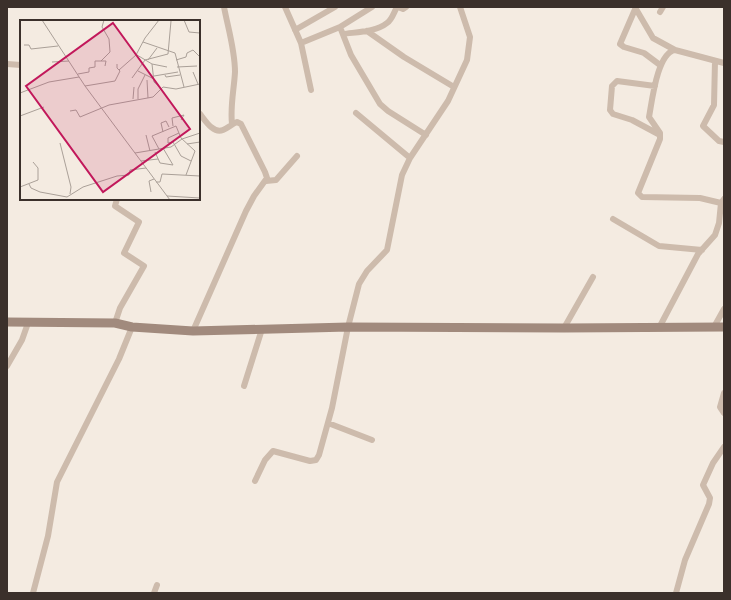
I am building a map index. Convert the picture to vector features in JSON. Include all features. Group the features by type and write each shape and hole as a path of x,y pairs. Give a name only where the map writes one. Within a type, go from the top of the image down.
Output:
{"street":[{"path":"224,7 234,56 235,72 230,107 232,124"},
{"path":"285,7 301,43 311,90"},
{"path":"295,30 335,7"},
{"path":"301,43 340,27 372,7"},
{"path":"343,34 367,31 387,23 398,7 403,9 406,7"},
{"path":"255,481 265,460 273,451 310,461 316,460 321,448 339,380 348,327 359,284 363,276 387,250 402,175 410,158 426,135 454,87 467,60 470,37 460,7"},
{"path":"636,8 653,38 675,50 724,63"},
{"path":"636,8 620,44 624,47 644,53 660,65"},
{"path":"340,27 351,55 380,104 388,111 426,135"},
{"path":"367,31 404,58 454,87"},
{"path":"660,326 702,250 717,230 722,201 700,198 639,196 638,190 658,144 660,135 649,117 660,65 670,52 675,50"},
{"path":"715,61 714,105 703,126 719,141 724,142"},
{"path":"7,64 20,65"},
{"path":"656,86 617,81 612,86 610,110 613,114 632,120 660,135"},
{"path":"356,113 410,158"},
{"path":"193,330 246,211 254,196 266,181 266,172 241,124 237,122 221,130 217,130 209,126 200,114"},
{"path":"266,181 276,180 297,156"},
{"path":"115,323 120,308 144,266 124,253 139,222 115,206 117,200"},
{"path":"614,219 659,246 702,250"},
{"path":"717,230 724,232"},
{"path":"564,328 592,277"},
{"path":"714,327 724,309"},
{"path":"7,322 115,323 132,327 193,330 348,327 724,327"},
{"path":"7,366 22,340 28,323"},
{"path":"32,593 48,536 56,482 116,366 132,327"},
{"path":"244,386 262,329"},
{"path":"724,393 720,407 724,413"},
{"path":"328,423 372,440"},
{"path":"676,593 685,560 709,504 710,498 703,485 713,463 724,447"},
{"path":"154,593 157,585"}]}
